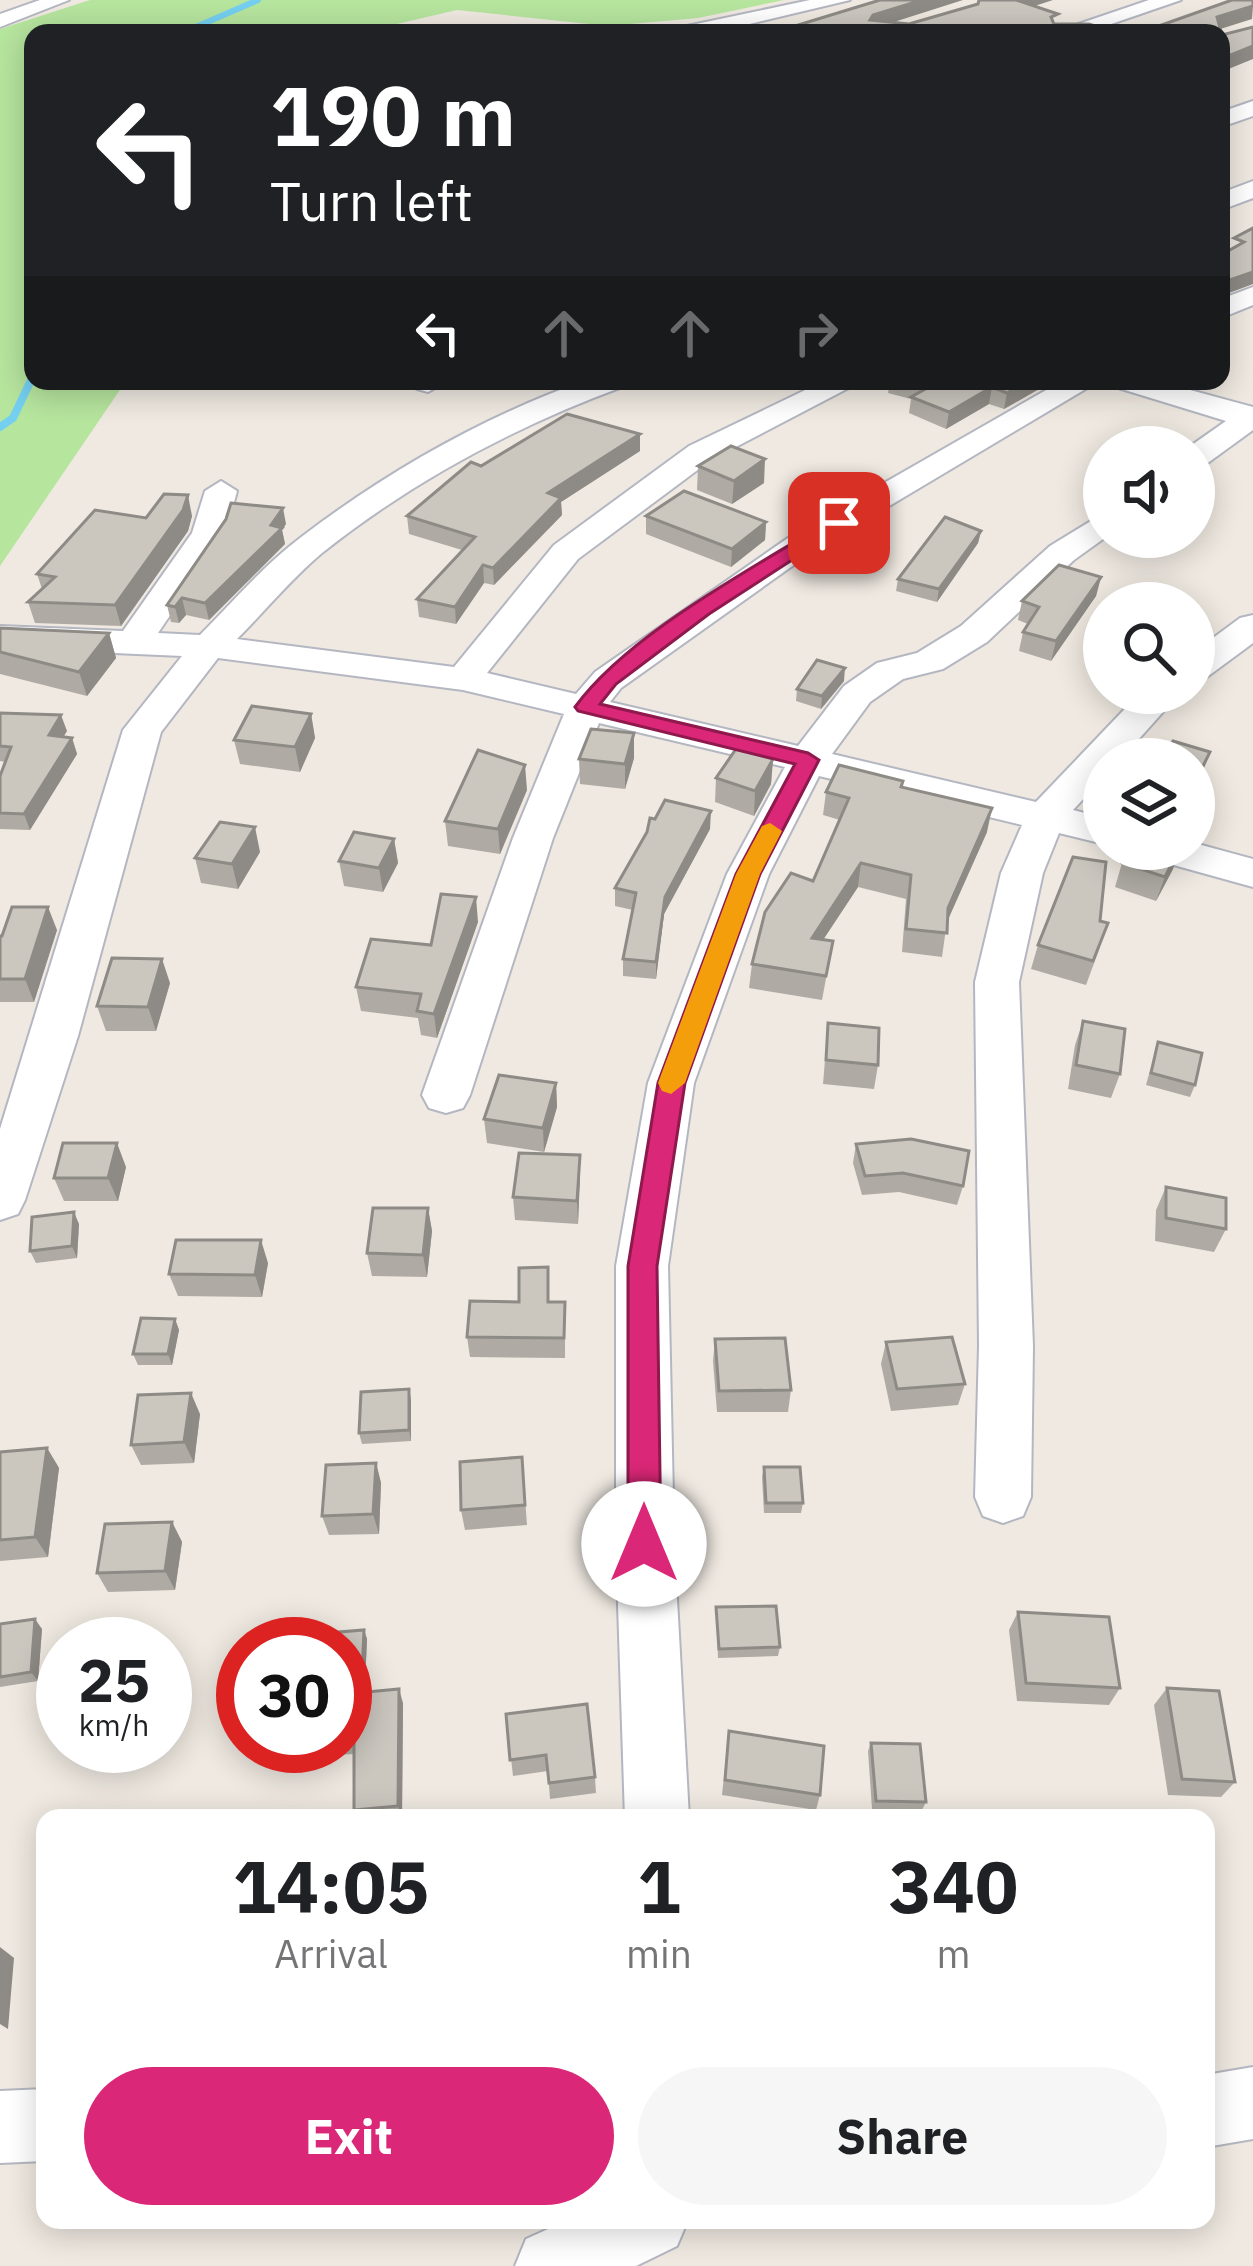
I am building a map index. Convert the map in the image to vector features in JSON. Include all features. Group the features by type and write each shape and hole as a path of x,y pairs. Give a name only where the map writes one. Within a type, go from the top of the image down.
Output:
{"street":[{"path":"0,21 59,0"},
{"path":"725,24 840,0"},
{"path":"1092,24 1171,0"},
{"path":"0,1200 55,1036 142,730 209,646 309,548 412,476 542,406 587,390"},
{"path":"463,679 566,552 700,453 829,390"},
{"path":"446,1095 533,838 586,707 608,680 800,545 1068,390"},
{"path":"1156,390 1252,417"},
{"path":"1215,443 1252,417"},
{"path":"132,645 209,533 221,491"},
{"path":"657,1809 644,1544 642,1266 671,1083 748,874 808,760 856,694 890,671 930,661 974,634 1083,538"},
{"path":"1215,654 1253,626"},
{"path":"0,638 209,646 463,679 1083,825"},
{"path":"1003,1497 1006,1346 997,982 1022,873 1046,815 1141,714"},
{"path":"1215,862 1253,873"},
{"path":"1215,2110 1253,2104"},
{"path":"0,2127 36,2125"}],"green space":[{"path":"90,0 784,0 698,18 630,24 457,10 397,24 24,24 24,390 120,390 0,566 0,29"}],"building":[{"path":"880,0 922,0 870,20 909,24 801,24"},
{"path":"979,0 1016,0 1058,14 1051,17 1054,24 909,24"},
{"path":"1232,0 1253,0 1253,6 1217,17 1219,24 1164,24"},
{"path":"1253,27 1253,46 1230,55 1230,33"},
{"path":"1253,228 1253,272 1230,280 1230,250 1244,242 1234,238"},
{"path":"924,390 987,390 949,412 911,397"},
{"path":"567,414 640,434 548,493 561,498 493,568 483,565 455,607 417,599 475,537 407,516 471,462 481,466"},
{"path":"731,446 765,459 734,481 698,466"},
{"path":"684,491 766,522 732,549 646,516"},
{"path":"164,494 188,495 183,510 115,605 28,602 55,577 37,574 95,510 146,518"},
{"path":"231,503 283,508 271,525 282,528 205,603 182,598 175,607 167,605 226,519"},
{"path":"945,517 981,531 939,589 898,579"},
{"path":"1059,565 1101,577 1097,582 1083,582 1083,603 1056,641 1023,632 1039,607 1022,601"},
{"path":"0,628 109,633 79,672 0,652"},
{"path":"817,660 845,668 822,696 797,689"},
{"path":"252,706 311,714 295,747 234,740"},
{"path":"0,713 61,715 49,735 72,738 24,814 0,813 0,776 11,747 0,746"},
{"path":"591,729 634,733 625,764 579,759"},
{"path":"736,749 773,759 755,791 716,778"},
{"path":"478,750 525,765 498,829 445,821"},
{"path":"839,765 903,781 901,787 992,808 948,908 947,933 906,929 911,875 861,863 812,938 833,941 826,976 752,964 765,912 791,873 813,881 849,798 826,792"},
{"path":"665,800 711,811 665,897 656,962 623,959 636,893 615,888 650,818 655,819"},
{"path":"220,822 255,827 232,864 195,858"},
{"path":"354,832 394,839 379,868 339,861"},
{"path":"1073,857 1083,859 1083,870 1105,870 1100,921 1108,923 1093,961 1038,945"},
{"path":"441,894 476,897 434,1014 417,1011 421,994 356,987 371,939 431,945"},
{"path":"12,907 48,907 25,979 0,979 0,936"},
{"path":"112,958 162,959 148,1007 97,1006"},
{"path":"1083,1021 1125,1029 1120,1074 1076,1065"},
{"path":"828,1023 879,1028 878,1065 826,1060"},
{"path":"1158,1042 1202,1053 1195,1085 1151,1073"},
{"path":"499,1075 556,1083 543,1128 484,1119"},
{"path":"911,1139 969,1151 963,1186 903,1173 865,1176 856,1144"},
{"path":"63,1143 117,1143 108,1178 54,1178"},
{"path":"519,1153 580,1155 577,1201 513,1197"},
{"path":"1166,1187 1226,1198 1226,1229 1166,1218"},
{"path":"373,1208 428,1208 423,1255 367,1253"},
{"path":"74,1212 72,1246 30,1251 32,1217"},
{"path":"176,1240 261,1240 255,1275 169,1274"},
{"path":"548,1267 548,1302 565,1302 564,1338 467,1337 470,1301 519,1302 519,1268"},
{"path":"141,1318 175,1319 168,1354 133,1354"},
{"path":"952,1337 965,1384 897,1389 886,1342"},
{"path":"785,1338 791,1390 719,1391 715,1339"},
{"path":"409,1389 409,1430 359,1433 361,1392"},
{"path":"191,1393 184,1442 131,1445 138,1395"},
{"path":"47,1448 35,1537 0,1540 0,1452"},
{"path":"522,1457 525,1505 461,1510 460,1462"},
{"path":"376,1463 373,1514 322,1516 326,1465"},
{"path":"764,1467 800,1467 803,1503 766,1503"},
{"path":"172,1522 165,1571 97,1573 105,1524"},
{"path":"776,1606 780,1647 719,1649 716,1607"},
{"path":"1018,1612 1109,1617 1120,1688 1026,1683"},
{"path":"35,1619 31,1672 0,1677 0,1624"},
{"path":"1167,1688 1219,1691 1235,1782 1182,1779"},
{"path":"399,1689 398,1806 354,1809 354,1773 372,1773 372,1692"},
{"path":"587,1704 595,1777 549,1783 546,1755 510,1760 506,1714"},
{"path":"729,1731 824,1746 820,1795 725,1780"},
{"path":"871,1743 920,1744 926,1802 876,1801"}],"waterway":[{"path":"203,24 258,0"},
{"path":"0,427 13,418 26,390"}],"slow traffic":[{"path":"671,1083 748,874 770,831"}],"route":[{"path":"644,1544 642,1266 671,1083 748,874 808,760 586,707 608,680 702,610 839,523"}]}
